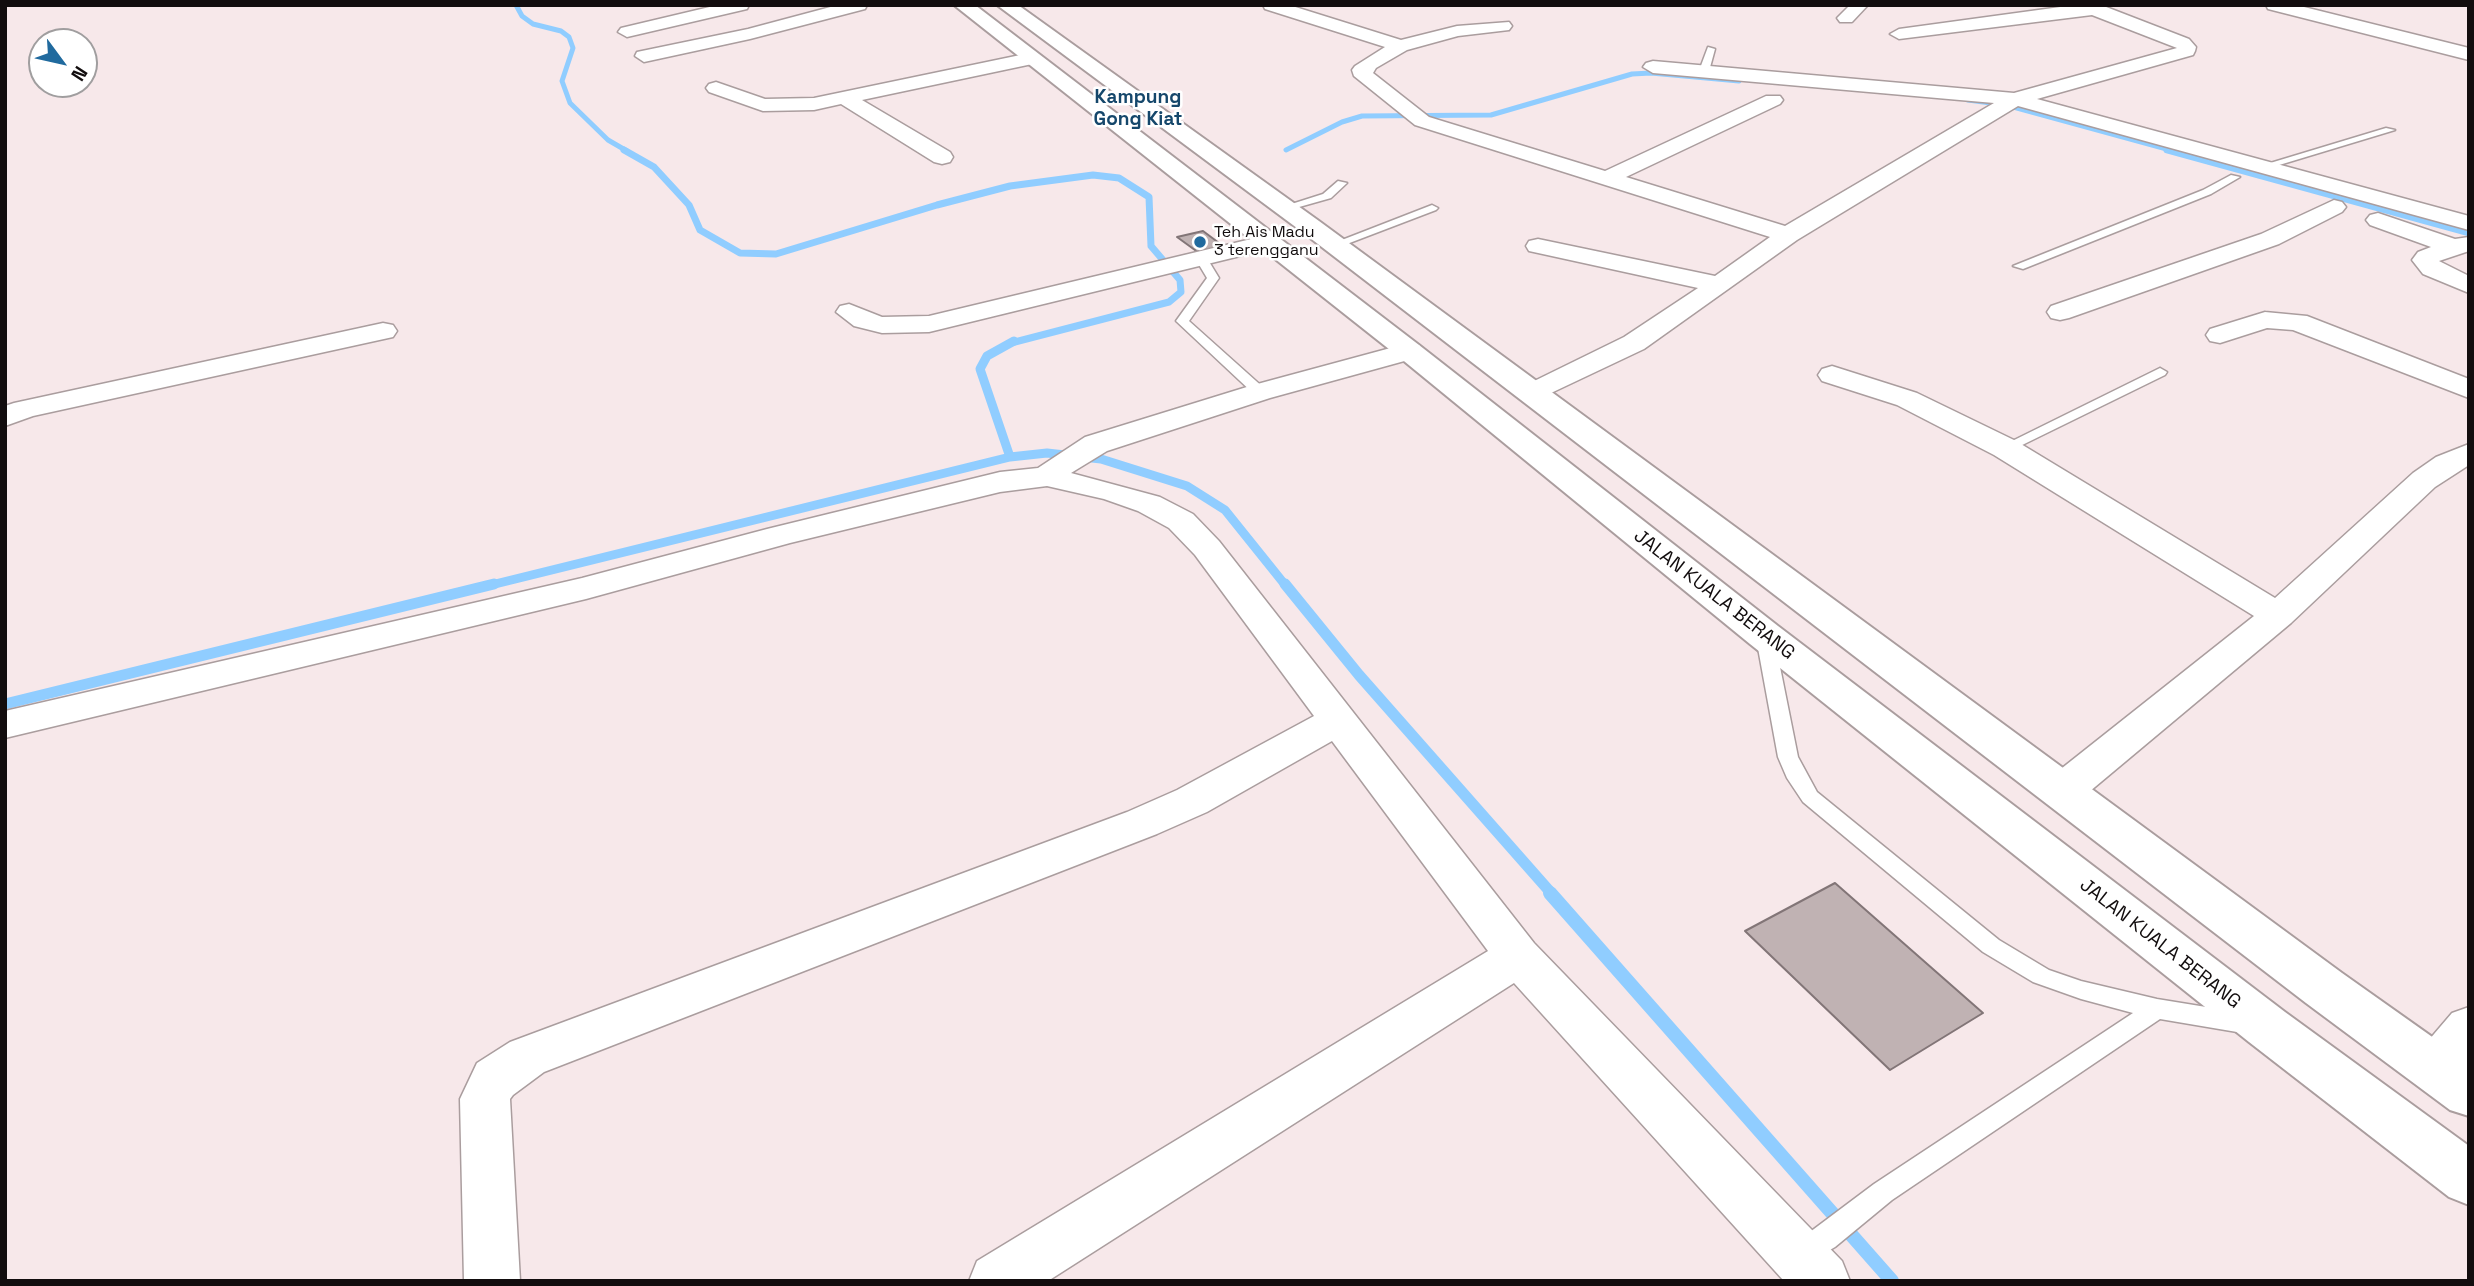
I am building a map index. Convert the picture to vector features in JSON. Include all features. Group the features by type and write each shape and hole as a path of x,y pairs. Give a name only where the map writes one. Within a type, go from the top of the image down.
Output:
{"highway":[{"name":"JALAN KUALA BERANG","path":"963,5 1409,351 1764,635 2267,1027 2469,1179"},
{"path":"1006,5 1335,245 2452,1081"}],"street":[{"path":"627,32 737,9 741,5"},
{"path":"644,56 750,34 859,5"},
{"path":"1271,5 1399,46"},
{"path":"1846,18 1860,5"},
{"path":"2274,5 2469,54"},
{"path":"1532,393 1634,343 1788,235 2004,104 2186,51 2187,47 2183,43 2089,7 1899,34"},
{"path":"1503,26 1457,31 1399,46 1362,70 1364,76 1416,116 1788,235"},
{"path":"716,88 754,103 773,106 814,104 1030,59"},
{"path":"1653,67 2004,104 2262,167 2469,223"},
{"path":"844,98 942,157"},
{"path":"1607,178 1773,100"},
{"path":"2004,104 2461,245"},
{"path":"2060,313 2270,239 2334,207"},
{"path":"849,312 863,320 881,325 905,327 929,324 1268,242"},
{"path":"2461,245 2427,257 2426,264 2444,276 2469,285"},
{"path":"1538,246 1720,285"},
{"path":"2220,335 2265,320 2297,322 2469,389"},
{"path":"5,417 24,409 383,331"},
{"path":"5,725 586,589 779,536 1000,482 1051,473 1096,444 1260,392 1409,351"},
{"path":"1832,375 1907,399 2005,449 2278,615"},
{"path":"2062,791 2278,615 2424,480 2469,453"},
{"path":"1051,473 1149,504 1181,521 1208,548 1518,956 1817,1258"},
{"path":"492,1281 485,1099 495,1079 527,1057 1142,823 1192,801 1337,721"},
{"path":"998,1281 1518,956"},
{"path":"2452,1081 2469,1028"}],"lane":[{"path":"1704,71 1711,49"},
{"path":"2262,167 2390,130"},
{"path":"2019,266 2207,192 2235,177"},
{"path":"1285,208 1327,196 1342,183"},
{"path":"1335,245 1432,208"},
{"path":"1190,261 1213,278 1182,321 1260,392"},
{"path":"2005,449 2160,372"},
{"path":"1764,635 1788,757 1797,778 1810,796 1991,946 2041,976 2081,990 2157,1009 2267,1027"},
{"path":"1817,1258 1883,1192 2157,1009"}],"building":[{"name":"Teh Ais Madu 3 terengganu","path":"1203,231 1223,246 1199,253 1177,237"},
{"path":"1835,883 1983,1013 1890,1070 1745,931"}],"waterway":[{"path":"516,5 522,16 533,24 561,31 569,37 573,48 562,81 570,103 608,140 627,151"},
{"path":"1286,150 1342,122 1362,116 1491,115 1632,74 1651,73 1739,81"},
{"path":"1968,100 2006,105 2174,151"},
{"path":"624,150 654,167 689,205 700,230 740,253 776,254 937,205 1010,186 1093,175 1119,178 1149,197 1151,246 1180,280 1181,292 1169,302 1011,343"},
{"path":"2167,150 2469,233"},
{"path":"1010,457 980,369 987,356 1014,341"},
{"path":"1010,457 1047,453 1101,459 1187,486 1225,510 1286,586"},
{"path":"487,586 1010,457"},
{"path":"5,704 494,584"},
{"path":"1285,584 1359,675 1552,894"},
{"path":"1550,893 1892,1281"}],"place":[{"name":"Teh Ais Madu 3 terengganu","path":"1200,242"}],"district":[{"name":"Kampung Gong Kiat","path":"1138,109"}]}
